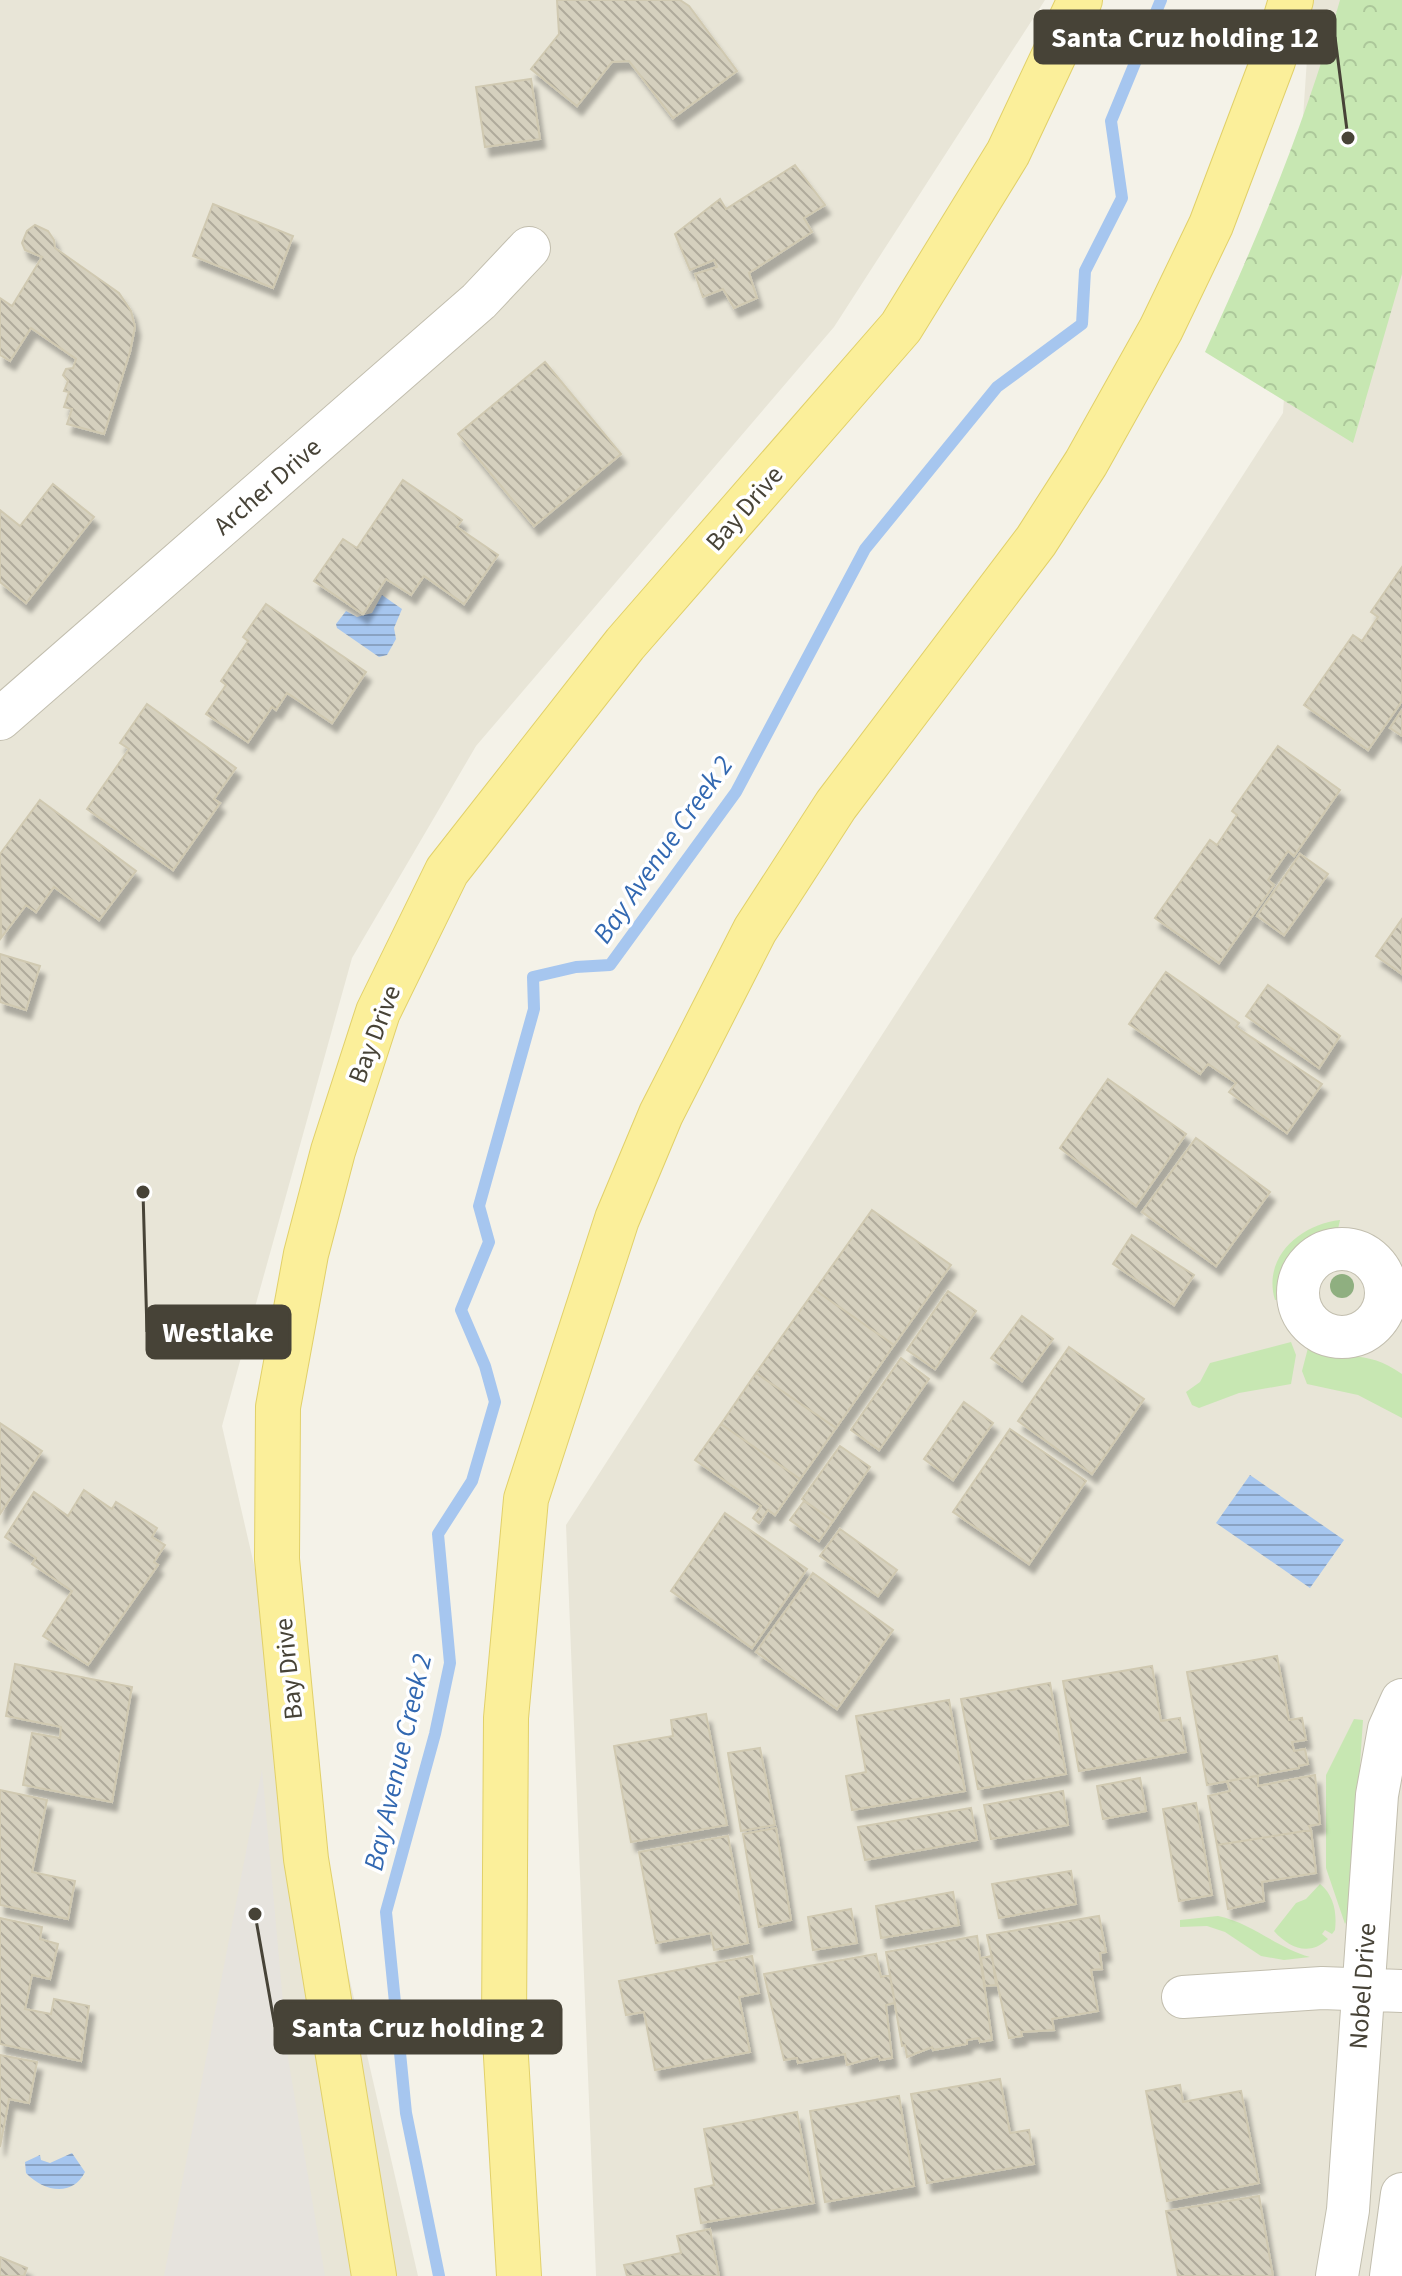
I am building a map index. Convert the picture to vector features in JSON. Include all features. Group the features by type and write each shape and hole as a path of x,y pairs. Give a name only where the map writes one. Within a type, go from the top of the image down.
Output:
{"main road":[{"name":"Bay Drive","path":"374,2276 306,1859 277,1559 278,1407 306,1254 333,1151 378,1012 447,871 625,644 901,327 1008,153 1080,0"},
{"path":"519,2276 504,2023 506,1733 526,1499 617,1219 661,1114 755,930 836,805 1036,541 1086,463 1161,329 1211,225 1273,61 1291,0"}],"street":[{"name":"Archer Drive","path":"0,719 479,301 529,248"},
{"name":"Nobel Drive","path":"1337,2276 1348,2210 1361,1989 1377,1795 1389,1729 1402,1700"},
{"path":"1183,1997 1322,1988 1402,1991"},
{"path":"1391,2276 1402,2194"}],"shaded area":[{"path":"0,0 1045,0 834,327 476,746 352,958 222,1426 418,2276 0,2276"},
{"path":"1311,0 1402,0 1402,2276 596,2276 566,1525 1283,413"},
{"path":"262,1769 288,2058 325,2276 164,2276"}],"green space":[{"path":"1340,0 1402,0 1402,274 1353,443 1205,352 1280,179"},
{"path":"1340,1220 1338,1229 1313,1236 1292,1252 1282,1271 1284,1299 1275,1300 1272,1284 1274,1270 1288,1245 1312,1228"},
{"path":"1291,1342 1296,1355 1291,1384 1239,1393 1199,1408 1192,1405 1186,1392 1200,1382 1210,1363"},
{"path":"1309,1344 1321,1350 1376,1361 1402,1374 1402,1418 1358,1395 1307,1384 1302,1371"},
{"path":"1354,1719 1363,1720 1350,1914 1345,1924 1326,1868 1326,1775"},
{"path":"1320,1884 1329,1893 1334,1905 1335,1930 1332,1934 1325,1930 1322,1934 1328,1939 1314,1947 1293,1946 1274,1931 1296,1903 1306,1899"},
{"path":"1218,1916 1242,1924 1310,1957 1284,1960 1261,1956 1225,1932 1207,1926 1180,1927 1180,1920"}],"water":[{"path":"382,595 402,609 394,628 396,639 387,655 379,657 337,628 336,624 346,611 357,617 372,613"},
{"path":"1250,1475 1344,1540 1310,1588 1216,1523"},
{"path":"72,2153 85,2172 73,2186 49,2187 26,2173 25,2162 40,2155 41,2160 50,2163"}],"building":[{"path":"557,0 680,0 689,6 737,71 673,118 629,61 612,62 577,106 531,69 559,34"},
{"path":"531,79 540,139 485,147 476,87"},
{"path":"795,165 825,205 804,218 812,232 749,273 757,298 734,308 723,289 703,297 695,274 717,267 714,260 690,270 675,234 720,199 726,209"},
{"path":"213,204 293,236 273,288 193,256"},
{"path":"35,225 48,231 55,248 119,293 131,311 135,327 130,352 104,434 67,424 72,409 64,407 69,392 64,391 68,381 63,375 66,369 73,368 76,359 31,328 10,361 0,355 0,298 12,306 42,257 25,250 22,243 27,231"},
{"path":"545,362 621,454 534,526 458,434"},
{"path":"403,480 462,520 457,527 498,555 464,604 424,576 411,595 386,579 363,614 314,581 343,539 357,548"},
{"path":"53,484 94,517 26,603 0,582 0,510 20,526"},
{"path":"1402,567 1402,701 1368,750 1304,705 1353,635 1362,641 1378,617 1371,612"},
{"path":"266,604 366,672 332,723 287,693 276,710 272,707 248,742 206,714 226,685 221,681 248,641 243,637"},
{"path":"147,704 236,768 214,799 220,803 173,870 87,809 129,749 120,743"},
{"path":"1402,710 1402,736 1390,728"},
{"path":"1278,746 1340,790 1294,856 1288,851 1268,880 1274,885 1219,963 1155,918 1210,840 1217,845 1237,815 1232,811"},
{"path":"40,800 136,871 99,920 54,887 36,912 26,905 1,938 0,854"},
{"path":"1300,854 1328,874 1284,935 1257,916"},
{"path":"1402,919 1402,974 1376,956"},
{"path":"0,954 40,966 26,1010 0,1002"},
{"path":"1166,972 1239,1023 1236,1027 1322,1084 1287,1133 1229,1092 1236,1083 1208,1064 1200,1074 1129,1024"},
{"path":"1268,985 1340,1036 1319,1068 1246,1016"},
{"path":"1108,1079 1186,1134 1136,1206 1060,1148"},
{"path":"1196,1138 1270,1192 1216,1266 1142,1212"},
{"path":"872,1210 951,1265 894,1345 815,1290"},
{"path":"1132,1235 1194,1275 1174,1305 1113,1264"},
{"path":"815,1290 894,1345 836,1428 756,1373"},
{"path":"948,1291 976,1311 935,1369 907,1350"},
{"path":"1022,1316 1053,1339 1022,1381 991,1358"},
{"path":"1069,1347 1144,1399 1092,1474 1018,1421"},
{"path":"901,1358 929,1379 879,1450 851,1430"},
{"path":"756,1373 836,1428 800,1479 721,1424"},
{"path":"964,1402 993,1423 953,1480 924,1459"},
{"path":"0,1423 42,1451 0,1514"},
{"path":"721,1424 800,1479 775,1515 768,1510 759,1523 753,1518 761,1506 695,1460"},
{"path":"1010,1429 1086,1481 1029,1564 953,1512"},
{"path":"840,1446 870,1467 833,1521 802,1499"},
{"path":"84,1490 112,1509 116,1502 157,1528 152,1537 165,1545 154,1562 158,1565 88,1665 43,1636 72,1591 32,1564 36,1558 5,1537 34,1492 68,1516"},
{"path":"804,1501 833,1521 819,1541 790,1520"},
{"path":"725,1513 807,1569 752,1648 671,1591"},
{"path":"840,1529 897,1570 878,1596 820,1556"},
{"path":"813,1573 893,1630 837,1709 756,1652"},
{"path":"1277,1656 1289,1720 1302,1718 1306,1740 1292,1742 1294,1751 1305,1749 1308,1764 1207,1785 1187,1672"},
{"path":"15,1664 132,1687 112,1802 23,1785 32,1733 60,1738 61,1727 6,1716"},
{"path":"1152,1666 1161,1721 1180,1718 1186,1752 1079,1771 1063,1681"},
{"path":"1050,1683 1066,1774 978,1789 961,1699"},
{"path":"949,1700 965,1791 852,1810 846,1776 866,1772 856,1716"},
{"path":"706,1714 727,1825 631,1842 614,1746 673,1736 671,1720"},
{"path":"760,1748 775,1825 741,1831 728,1753"},
{"path":"1315,1775 1320,1824 1309,1826 1311,1830 1217,1845 1208,1796 1230,1791 1227,1781 1258,1776 1258,1786"},
{"path":"1140,1778 1146,1811 1103,1819 1097,1786"},
{"path":"0,1790 47,1800 32,1872 75,1881 68,1919 0,1905"},
{"path":"1063,1791 1068,1825 991,1839 984,1805"},
{"path":"1196,1803 1212,1895 1179,1901 1163,1809"},
{"path":"971,1808 977,1840 865,1860 858,1827"},
{"path":"776,1828 791,1920 759,1927 743,1834"},
{"path":"1311,1830 1316,1873 1262,1882 1264,1901 1228,1909 1217,1845"},
{"path":"728,1836 748,1943 714,1950 711,1933 656,1943 639,1852"},
{"path":"1071,1871 1076,1904 999,1918 992,1884"},
{"path":"953,1892 959,1925 881,1938 876,1906"},
{"path":"851,1909 857,1943 813,1950 808,1917"},
{"path":"1099,1916 1106,1952 1100,1953 1102,1969 1091,1970 1098,2011 1052,2019 1054,2030 1021,2032 1022,2036 1009,2038 987,1935"},
{"path":"0,1918 42,1927 40,1939 58,1944 50,1979 32,1975 25,2009 51,2014 54,1999 89,2006 81,2061 0,2044"},
{"path":"977,1936 992,2040 980,2042 979,2038 967,2040 967,2044 933,2050 932,2047 907,2057 905,2045 902,2046 886,1952"},
{"path":"876,1954 881,1977 890,1975 895,2003 886,2005 892,2058 880,2060 879,2056 847,2065 845,2054 798,2063 797,2058 784,2060 764,1974"},
{"path":"752,1956 759,1993 739,1997 750,2052 655,2070 644,2012 626,2015 619,1981"},
{"path":"992,1956 996,1985 985,1986 981,1958"},
{"path":"0,2055 37,2062 29,2103 9,2099 0,2147"},
{"path":"1000,2079 1010,2133 1029,2130 1034,2164 927,2183 911,2094"},
{"path":"1180,2085 1183,2102 1241,2091 1259,2183 1167,2201 1146,2091"},
{"path":"899,2096 914,2186 825,2202 810,2111"},
{"path":"797,2112 814,2203 701,2223 695,2189 714,2185 704,2129"},
{"path":"1259,2196 1273,2276 1178,2276 1166,2211"},
{"path":"710,2229 719,2276 627,2276 624,2265 681,2253 677,2236"},
{"path":"0,2257 27,2268 24,2276 0,2276"}],"waterway":[{"name":"Bay Avenue Creek 2","path":"439,2276 406,2113 386,1912 435,1734 450,1663 438,1534 472,1481 495,1402 485,1366 461,1310 489,1242 479,1206 534,1009 533,977 576,967 610,965 736,792 865,549 997,387 1082,324 1085,271 1122,198 1111,121 1161,0"}],"place":[{"name":"Santa Cruz holding 12","path":"1348,138"},
{"name":"Westlake","path":"143,1192"},
{"name":"Santa Cruz holding 2","path":"255,1914"}]}
